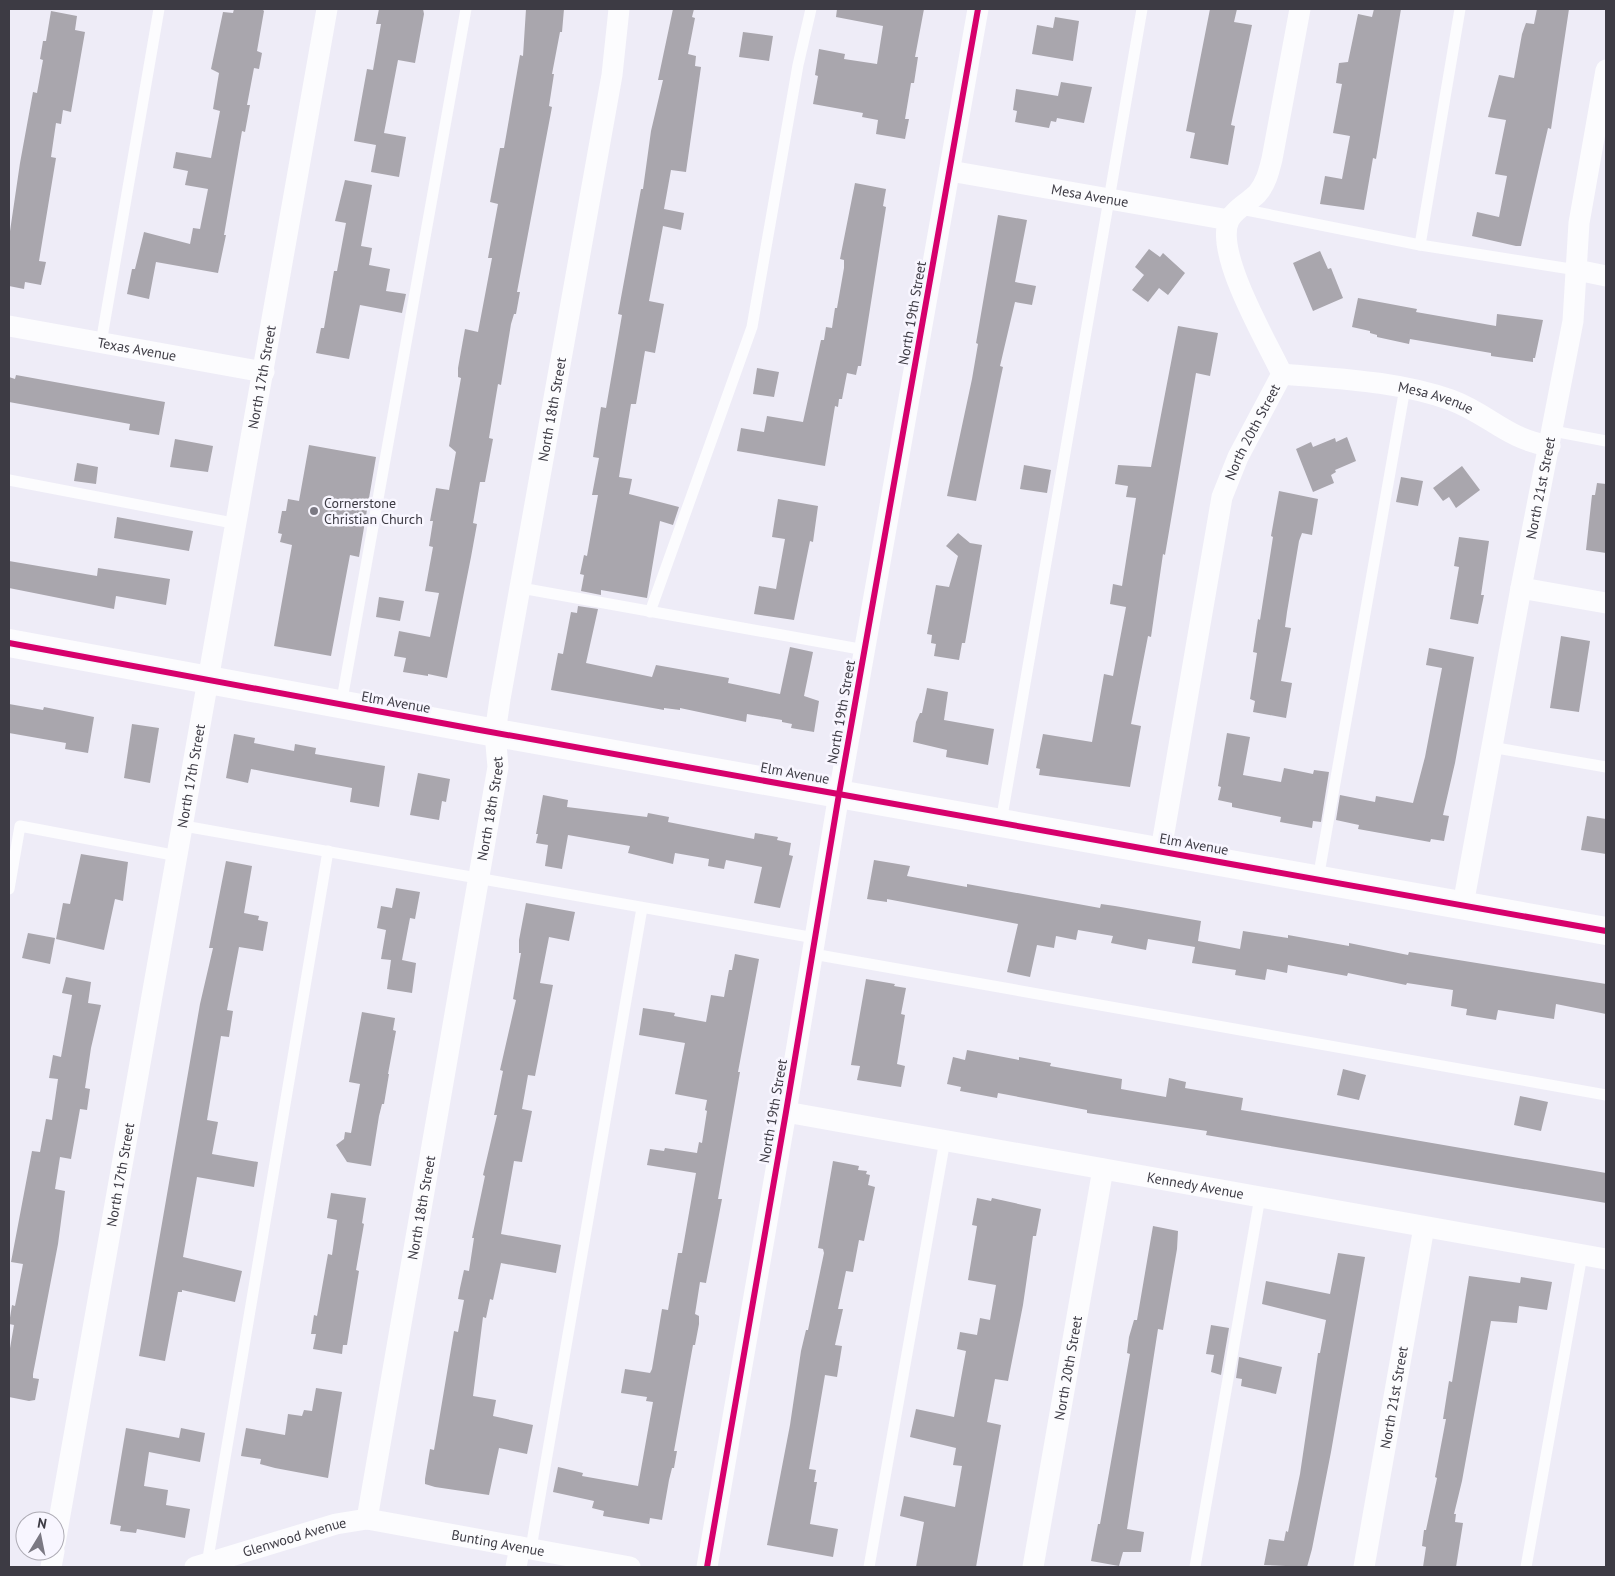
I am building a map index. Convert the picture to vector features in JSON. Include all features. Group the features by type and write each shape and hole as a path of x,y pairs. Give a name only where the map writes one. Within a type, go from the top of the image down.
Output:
{"street":[{"name":"North 17th Street","path":"61,1511 238,524 328,9"},
{"name":"North 18th Street","path":"367,1519 477,878 498,767 495,733 612,75 620,9"},
{"name":"North 19th Street","path":"707,1567 839,794 978,9"},
{"path":"1235,214 1257,193 1266,181 1300,9"},
{"name":"North 21st Street","path":"1463,905 1491,747 1552,439 1573,321 1579,224 1603,110 1606,70"},
{"name":"Mesa Avenue","path":"950,171 1109,198 1235,214"},
{"name":"North 20th Street","path":"1161,850 1222,497 1238,457 1282,374 1241,292 1227,235 1235,214"},
{"path":"1577,270 1606,276"},
{"name":"Texas Avenue","path":"9,326 264,372"},
{"name":"Mesa Avenue","path":"1282,374 1404,388 1453,401 1519,438 1552,439"},
{"path":"1521,588 1606,603"},
{"name":"Elm Avenue","path":"9,643 495,733 1161,850 1606,931"},
{"name":"Kennedy Avenue","path":"786,1112 1606,1259"},
{"name":"North 20th Street","path":"1033,1567 1103,1169"},
{"name":"North 21st Street","path":"1364,1567 1424,1227"},
{"name":"Glenwood Avenue","path":"201,1565 336,1524 367,1519"},
{"name":"Bunting Avenue","path":"367,1519 630,1567"},
{"path":"516,1567 525,1548"}],"lane":[{"path":"101,343 159,9"},
{"path":"341,705 466,9"},
{"path":"650,612 752,327 798,65 811,9"},
{"path":"1001,822 1142,9"},
{"path":"1420,245 1460,9"},
{"path":"1235,214 1577,270"},
{"path":"1318,879 1404,388"},
{"path":"1552,439 1606,441"},
{"path":"9,480 238,524"},
{"path":"521,588 865,650"},
{"path":"1491,747 1606,767"},
{"path":"9,889 20,826 178,856"},
{"path":"184,826 642,908 814,946 1606,1095"},
{"path":"201,1565 328,852"},
{"path":"525,1548 642,908"},
{"path":"869,1567 945,1140"},
{"path":"1195,1567 1260,1197"},
{"path":"1526,1567 1582,1254"}],"building":[{"path":"234,9 262,9 264,11 257,51 262,53 259,69 254,68 247,105 250,105 245,132 242,131 224,235 226,235 218,273 156,262 149,299 127,294 132,269 135,269 144,232 190,244 193,228 200,229 208,189 185,185 188,171 173,168 176,152 211,158 220,111 213,109 219,73 211,69 223,12 233,13"},
{"path":"379,9 423,9 424,14 415,63 398,60 384,133 406,137 399,177 371,172 376,145 354,141 367,69 373,70 381,24 376,24"},
{"path":"526,9 564,9 562,32 560,32 552,74 554,74 549,106 552,107 517,292 520,292 516,314 514,314 511,324 501,385 498,384 489,438 493,439 485,482 480,482 473,523 477,524 447,678 403,672 406,658 394,656 399,631 430,637 439,593 425,591 433,547 429,546 433,521 430,521 436,488 449,490 456,452 449,446 461,378 458,377 458,368 465,329 478,332 492,258 488,258 498,204 490,202 500,148 504,148 520,55 523,56"},
{"path":"673,9 694,9 692,17 695,18 688,54 696,56 695,66 701,67 686,172 671,170 664,209 684,213 681,230 663,226 649,301 664,304 655,353 645,351 636,404 631,404 619,477 632,479 629,494 679,507 673,525 660,521 647,598 601,590 601,595 581,591 584,575 580,574 584,555 587,556 598,495 592,495 599,458 593,457 601,407 606,408 622,315 618,314 641,189 643,189 651,131 663,80 658,80"},
{"path":"837,9 924,9 915,57 918,57 914,83 911,83 905,119 909,119 905,139 876,134 878,120 862,117 863,113 813,104 818,76 815,75 819,49 845,54 844,59 877,64 883,26 836,17"},
{"path":"1210,9 1237,9 1234,22 1252,25 1231,125 1235,126 1228,165 1190,158 1195,133 1186,131"},
{"path":"1374,9 1401,9 1376,159 1373,158 1364,210 1320,204 1325,176 1342,179 1350,136 1333,133 1342,84 1336,83 1339,63 1348,62 1358,14 1372,17"},
{"path":"1537,9 1569,9 1551,129 1548,128 1521,246 1516,246 1472,236 1477,212 1499,217 1507,176 1495,174 1506,120 1488,117 1499,75 1514,78 1522,34 1526,23 1534,24"},
{"path":"51,11 77,16 75,30 85,32 71,112 63,110 61,124 56,123 51,157 56,158 39,261 46,262 41,285 25,282 24,289 9,286 9,238 33,92 37,93 43,60 40,59 43,41 46,41"},
{"path":"1055,17 1079,21 1073,61 1032,54 1037,25 1053,28"},
{"path":"743,32 773,36 769,61 739,57"},
{"path":"1061,82 1092,87 1084,123 1057,118 1056,122 1051,121 1049,128 1015,122 1017,111 1013,110 1016,89 1058,96"},
{"path":"345,180 372,185 361,246 372,248 369,265 390,269 386,291 406,294 402,313 360,305 349,359 316,353 321,328 324,328 334,271 337,271 346,223 335,221"},
{"path":"855,183 886,189 883,206 886,207 861,366 858,366 856,375 847,373 842,399 839,399 838,407 835,406 825,466 737,451 741,428 764,432 767,416 803,422 821,340 824,340 826,327 832,328 835,308 837,308 844,268 844,260 840,259"},
{"path":"998,215 1027,220 1015,282 1036,286 1032,305 1015,302 1000,366 1003,367 976,501 947,496 972,379 978,344 976,343"},
{"path":"1149,249 1160,257 1163,253 1185,273 1168,295 1159,288 1148,302 1132,290 1144,275 1135,267"},
{"path":"1320,251 1328,269 1331,268 1343,298 1313,311 1293,263"},
{"path":"1358,298 1417,309 1416,312 1496,326 1497,314 1543,320 1535,358 1533,358 1533,362 1491,356 1491,353 1410,339 1409,344 1377,337 1377,335 1370,333 1370,331 1352,327"},
{"path":"1178,326 1218,333 1210,376 1196,373 1165,555 1163,554 1151,637 1148,636 1131,724 1141,726 1130,787 1039,775 1040,769 1036,768 1043,734 1092,742 1104,674 1113,676 1126,607 1110,604 1113,584 1122,586 1136,498 1126,497 1128,486 1115,484 1118,465 1151,467"},
{"path":"757,368 779,372 774,397 753,394"},
{"path":"16,375 165,402 159,435 129,430 130,424 9,402 9,377 15,379"},
{"path":"1347,437 1356,461 1335,470 1336,472 1331,475 1334,483 1313,492 1296,449 1311,442 1313,447 1335,438 1336,442"},
{"path":"175,439 213,446 208,472 170,467"},
{"path":"309,445 376,457 359,557 350,555 331,656 274,646 292,545 280,542 282,534 278,533 282,511 286,511 288,499 299,501"},
{"path":"77,463 98,467 96,484 74,481"},
{"path":"1024,465 1051,470 1047,493 1020,489"},
{"path":"1462,466 1480,490 1456,508 1449,497 1443,501 1433,488"},
{"path":"1401,477 1423,481 1418,506 1396,502"},
{"path":"1597,483 1606,484 1606,553 1586,550 1592,495 1595,495"},
{"path":"1279,491 1318,499 1312,535 1302,533 1299,541 1287,612 1285,627 1291,628 1281,681 1292,683 1286,718 1253,712 1255,701 1250,699 1257,653 1253,652 1258,619 1260,620"},
{"path":"778,499 818,506 813,542 810,541 794,620 754,614 759,586 776,589 785,539 772,537"},
{"path":"117,517 193,531 189,551 114,538"},
{"path":"958,533 970,543 982,545 965,643 962,643 959,660 934,656 936,644 931,643 932,635 927,634 936,585 949,587 958,556 946,546"},
{"path":"1459,537 1489,541 1481,595 1484,595 1478,624 1450,619 1459,567 1454,566"},
{"path":"9,561 97,576 98,568 170,579 166,605 116,596 114,609 9,588"},
{"path":"379,597 404,601 400,621 376,617"},
{"path":"578,606 598,609 586,663 652,677 656,665 729,678 728,683 780,694 790,647 813,652 804,696 819,701 814,732 791,728 792,724 782,722 782,720 747,714 746,722 680,708 680,710 664,708 664,710 551,690 558,653 563,654 571,612 577,613"},
{"path":"1561,636 1590,641 1579,712 1550,708"},
{"path":"1429,648 1474,657 1455,763 1443,815 1449,816 1444,841 1431,839 1430,842 1358,829 1359,825 1336,820 1340,795 1375,802 1376,796 1413,803 1425,757 1442,668 1426,665"},
{"path":"927,688 948,692 944,720 994,729 988,765 946,757 947,750 913,742 916,722 920,713 922,713"},
{"path":"9,704 43,710 44,707 94,717 88,753 65,749 66,743 9,733"},
{"path":"132,724 159,728 150,783 124,778"},
{"path":"1227,733 1250,737 1243,775 1281,782 1284,768 1313,774 1314,770 1329,772 1321,822 1313,821 1312,828 1280,822 1281,817 1232,807 1232,803 1218,800 1221,787 1218,786"},
{"path":"234,734 255,738 254,743 294,751 295,744 316,748 315,754 385,766 379,807 350,802 352,788 251,769 248,783 226,778"},
{"path":"418,773 450,779 446,802 442,801 439,820 410,815"},
{"path":"543,795 568,800 567,807 647,817 648,813 669,817 668,822 754,839 755,833 778,837 777,840 791,843 789,855 793,856 780,908 754,903 762,867 726,860 724,869 708,866 709,859 675,853 673,864 628,853 630,846 568,835 562,869 545,866 548,845 536,843"},
{"path":"1587,816 1606,819 1606,854 1581,850"},
{"path":"81,854 128,862 123,901 115,899 104,950 56,939 63,903 70,904"},
{"path":"874,860 910,866 907,876 967,887 967,884 1100,908 1101,904 1201,921 1198,941 1240,949 1243,931 1288,938 1288,935 1349,946 1349,943 1408,955 1409,952 1606,984 1606,1014 1556,1004 1554,1019 1498,1010 1496,1020 1466,1015 1467,1009 1451,1006 1453,990 1407,983 1406,985 1348,973 1347,976 1288,965 1287,973 1267,969 1265,980 1235,975 1236,970 1192,963 1195,947 1148,939 1146,950 1111,943 1113,936 1078,930 1076,940 1056,936 1054,948 1037,945 1030,977 1007,972 1018,924 887,899 887,902 867,899"},
{"path":"226,861 252,866 244,913 259,916 258,920 268,922 263,951 239,947 227,1010 233,1011 229,1037 221,1036 207,1120 218,1122 212,1154 258,1162 254,1187 197,1177 183,1257 242,1271 235,1302 182,1290 182,1292 178,1292 165,1361 139,1356 200,1004 213,948 209,948"},
{"path":"396,888 420,892 415,919 410,918 402,960 416,963 412,993 387,989 391,960 381,959 386,930 377,928 381,906 392,908"},
{"path":"526,903 575,912 569,941 549,937 540,983 553,985 535,1076 528,1075 522,1109 532,1111 522,1162 514,1161 501,1234 561,1245 556,1273 501,1263 493,1300 490,1299 486,1318 483,1317 473,1396 496,1400 493,1416 533,1425 527,1454 499,1448 489,1495 435,1487 425,1484 425,1479 430,1449 434,1450 454,1331 458,1332 464,1300 458,1299 464,1270 469,1271 474,1238 472,1238 485,1176 483,1175 497,1115 494,1115 503,1071 500,1070 516,1000 513,999 521,953 519,953 519,940"},
{"path":"28,933 55,938 50,964 22,958"},
{"path":"735,954 759,959 738,1072 740,1072 718,1199 722,1199 706,1283 700,1282 695,1314 699,1316 699,1324 695,1345 693,1345 674,1451 677,1451 674,1468 672,1468 669,1480 662,1520 650,1518 649,1524 603,1516 604,1511 592,1508 594,1501 553,1492 558,1467 583,1473 582,1476 638,1486 653,1402 646,1401 647,1397 621,1393 625,1369 650,1373 652,1369 662,1309 668,1310 678,1253 682,1253 696,1173 647,1165 650,1149 664,1151 665,1148 697,1153 699,1142 702,1143 707,1111 705,1110 707,1100 675,1094 685,1043 639,1035 643,1008 675,1013 674,1016 706,1022 711,995 724,997 729,970 732,970"},
{"path":"66,977 91,982 88,1003 101,1005 91,1048 85,1088 90,1089 87,1110 80,1109 71,1159 60,1157 55,1189 65,1191 58,1244 33,1374 33,1378 39,1379 35,1400 29,1401 9,1397 9,1354 14,1325 9,1324 12,1305 15,1306 23,1264 11,1262 32,1151 40,1152 46,1119 52,1120 58,1079 49,1078 53,1055 61,1057 72,995 62,993"},
{"path":"866,979 906,988 901,1014 905,1015 897,1064 905,1066 901,1087 857,1080 860,1066 851,1065"},
{"path":"362,1012 395,1018 393,1030 396,1031 371,1166 347,1162 336,1145 344,1139 345,1132 351,1133 360,1084 349,1082"},
{"path":"967,1050 1019,1060 1019,1057 1051,1063 1050,1066 1122,1079 1121,1089 1166,1097 1169,1078 1186,1082 1185,1088 1243,1098 1241,1110 1606,1173 1606,1203 1206,1135 1207,1131 1087,1113 1087,1110 998,1093 997,1098 960,1091 961,1087 947,1084 953,1057 965,1060"},
{"path":"1343,1069 1366,1075 1359,1100 1337,1095"},
{"path":"1520,1096 1548,1102 1541,1131 1514,1125"},
{"path":"833,1161 859,1166 858,1170 867,1171 866,1174 870,1175 868,1185 875,1187 864,1241 859,1240 853,1272 846,1271 838,1309 843,1309 835,1345 842,1346 837,1377 825,1375 809,1469 816,1470 814,1482 817,1482 810,1524 838,1529 833,1557 767,1545 790,1425 801,1351 806,1330 808,1330 824,1253 823,1249 818,1248"},
{"path":"331,1193 366,1198 362,1223 364,1224 356,1270 359,1271 347,1345 343,1345 342,1354 313,1349 316,1334 311,1334 314,1315 317,1316 328,1254 332,1255 337,1220 327,1218"},
{"path":"977,1198 991,1201 992,1198 1041,1209 1036,1236 1033,1236 1023,1305 1008,1381 995,1379 987,1422 1001,1425 976,1567 916,1567 924,1522 900,1516 904,1496 955,1507 962,1466 953,1465 956,1448 910,1437 916,1409 954,1417 966,1351 957,1349 960,1332 977,1335 980,1318 990,1320 996,1285 968,1280 977,1226 972,1225"},
{"path":"1153,1226 1178,1231 1177,1249 1163,1330 1158,1329 1127,1529 1144,1532 1141,1552 1123,1552 1119,1566 1091,1561 1098,1524 1100,1524 1130,1354 1127,1353 1129,1337 1134,1320 1137,1320"},
{"path":"1338,1253 1365,1257 1312,1549 1307,1567 1264,1565 1269,1539 1284,1541 1286,1531 1288,1532 1300,1474 1318,1353 1320,1353 1326,1320 1262,1304 1266,1281 1330,1294"},
{"path":"1469,1276 1520,1283 1521,1277 1552,1282 1547,1310 1519,1306 1517,1323 1491,1321 1462,1481 1454,1514 1456,1514 1455,1522 1463,1523 1456,1567 1423,1567 1426,1547 1422,1546 1424,1530 1426,1530 1437,1478 1435,1477 1446,1419 1443,1419 1449,1381 1452,1382"},
{"path":"1211,1325 1229,1328 1221,1375 1211,1372 1214,1355 1206,1354"},
{"path":"1239,1357 1282,1367 1276,1394 1241,1386 1242,1379 1236,1378"},
{"path":"316,1388 342,1392 328,1478 275,1468 260,1464 261,1459 241,1456 246,1428 285,1435 288,1414 302,1416 304,1410 312,1411"},
{"path":"126,1428 179,1438 181,1428 205,1433 200,1462 149,1452 144,1486 168,1490 166,1505 190,1509 185,1538 137,1529 136,1533 120,1531 121,1526 110,1524"}],"cycle path":[{"path":"707,1567 839,794 978,9"},
{"path":"9,643 474,729 1606,931"}],"place":[{"name":"Cornerstone Christian Church","path":"314,511"}]}
